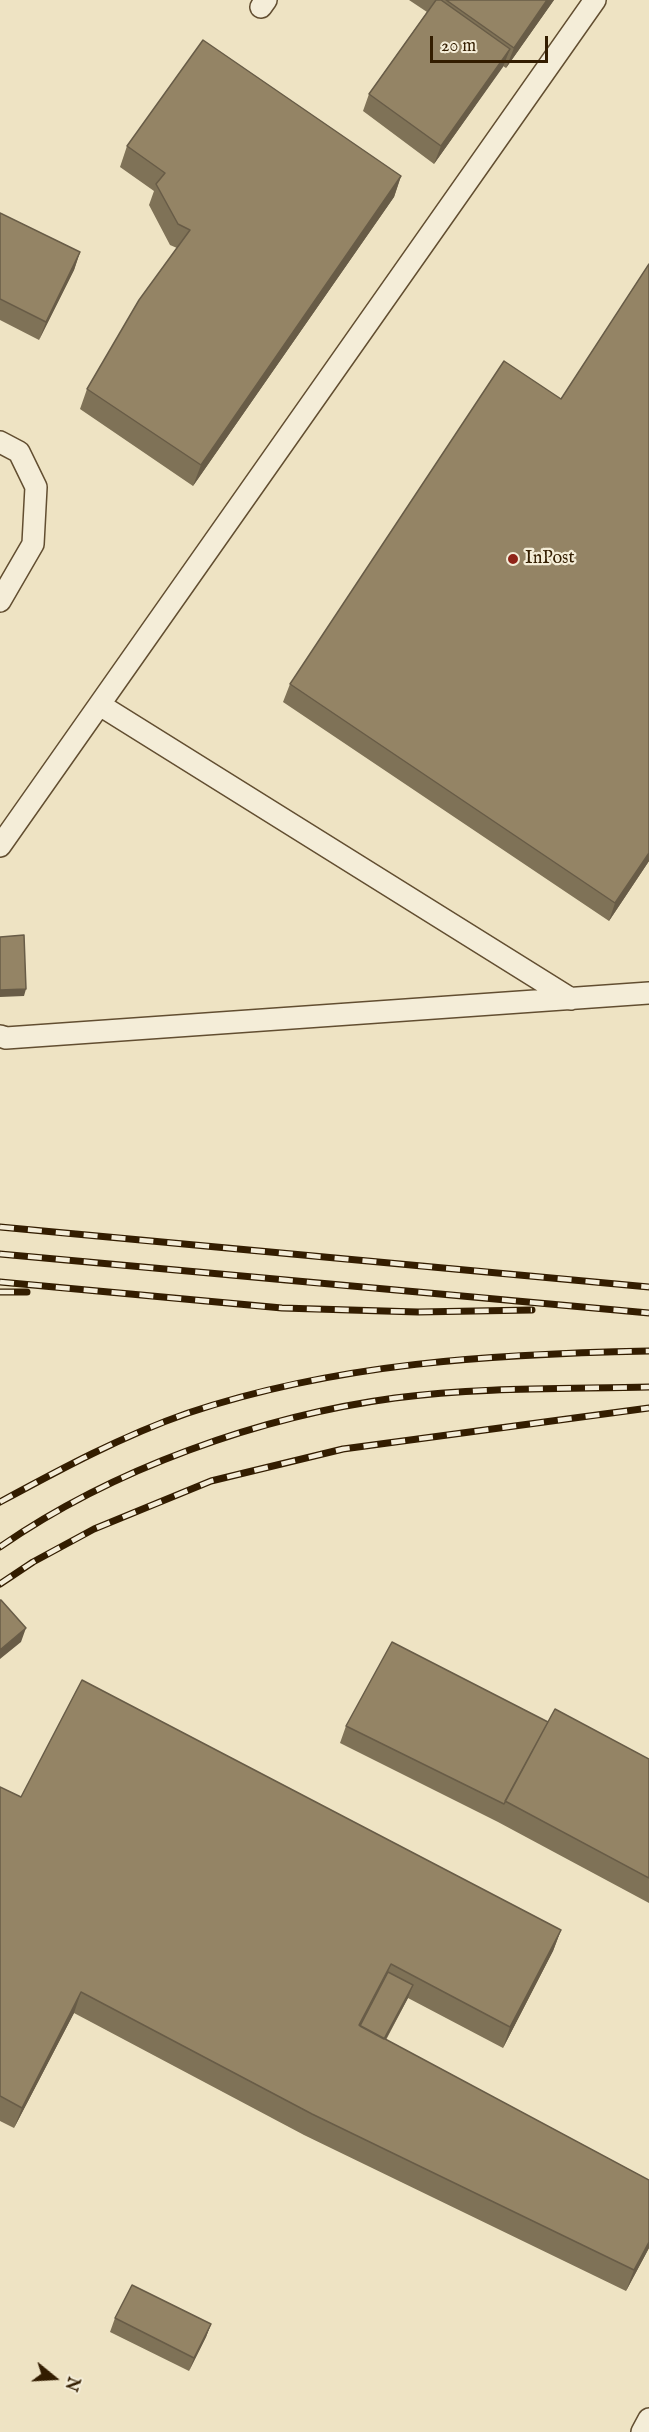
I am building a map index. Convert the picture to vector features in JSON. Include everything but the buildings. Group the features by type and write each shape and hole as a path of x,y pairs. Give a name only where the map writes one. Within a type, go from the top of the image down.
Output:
{"lane":[{"path":"0,846 595,0"},
{"path":"0,442 19,452 36,487 33,544 0,601"},
{"path":"100,705 571,999"},
{"path":"0,1036 18,1037 649,993"},
{"path":"642,2432 649,2419"}],"railway":[{"path":"0,1227 649,1287"},
{"path":"0,1254 649,1313"},
{"path":"0,1282 282,1308 418,1312 532,1310"},
{"path":"0,1292 27,1292"},
{"path":"0,1502 139,1432 188,1413 244,1396 358,1372 416,1364 532,1355 649,1351"},
{"path":"0,1547 90,1493 139,1470 241,1432 292,1418 344,1406 427,1394 522,1389 649,1387"},
{"path":"0,1584 33,1562 94,1529 211,1481 343,1449 649,1408"}],"place":[{"name":"InPost","path":"513,559"}]}
